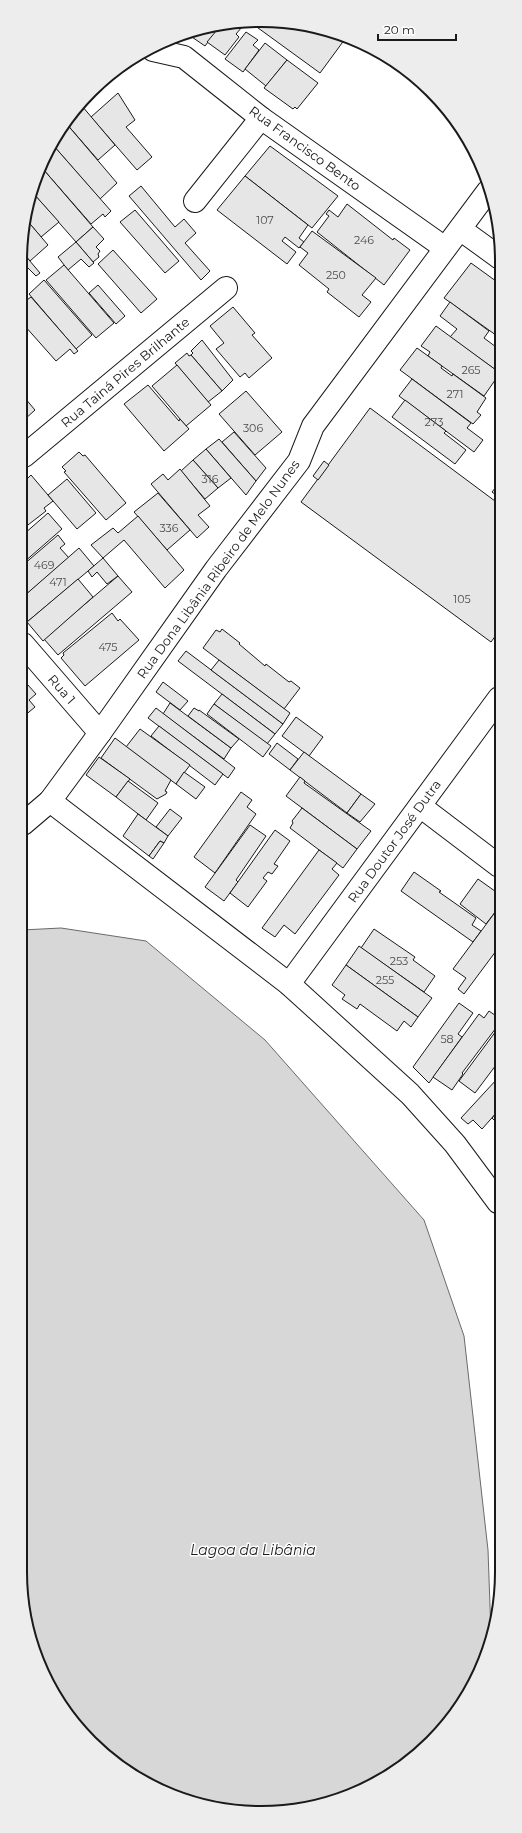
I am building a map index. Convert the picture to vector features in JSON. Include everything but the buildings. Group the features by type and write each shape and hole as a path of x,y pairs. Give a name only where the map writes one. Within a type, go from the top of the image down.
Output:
{"street":[{"name":"Rua Francisco Bento","path":"160,50 184,57 261,118 445,248"},
{"path":"195,201 261,118"},
{"name":"Rua Dona Libânia Ribeiro de Melo Nunes","path":"27,820 50,801 100,733 216,569 298,461 313,426 485,194"},
{"path":"460,229 495,254"},
{"name":"Rua Tainá Pires Brilhante","path":"27,454 226,288"},
{"name":"Rua 1","path":"27,649 100,733"},
{"name":"Rua Doutor José Dutra","path":"288,984 495,703"},
{"path":"50,801 288,984 410,1094 455,1144 495,1198"},
{"path":"420,806 495,863"}],"water":[{"name":"Lagoa da Libânia","path":"61,928 146,941 265,1040 424,1220 464,1336 488,1550 490,1620 483,1647 464,1689 456,1702 437,1726 415,1748 391,1767 364,1782 336,1794 307,1802 292,1804 261,1806 230,1804 215,1802 186,1794 158,1782 131,1767 119,1758 85,1726 66,1702 58,1689 39,1647 31,1618 27,1572 27,930"}]}
